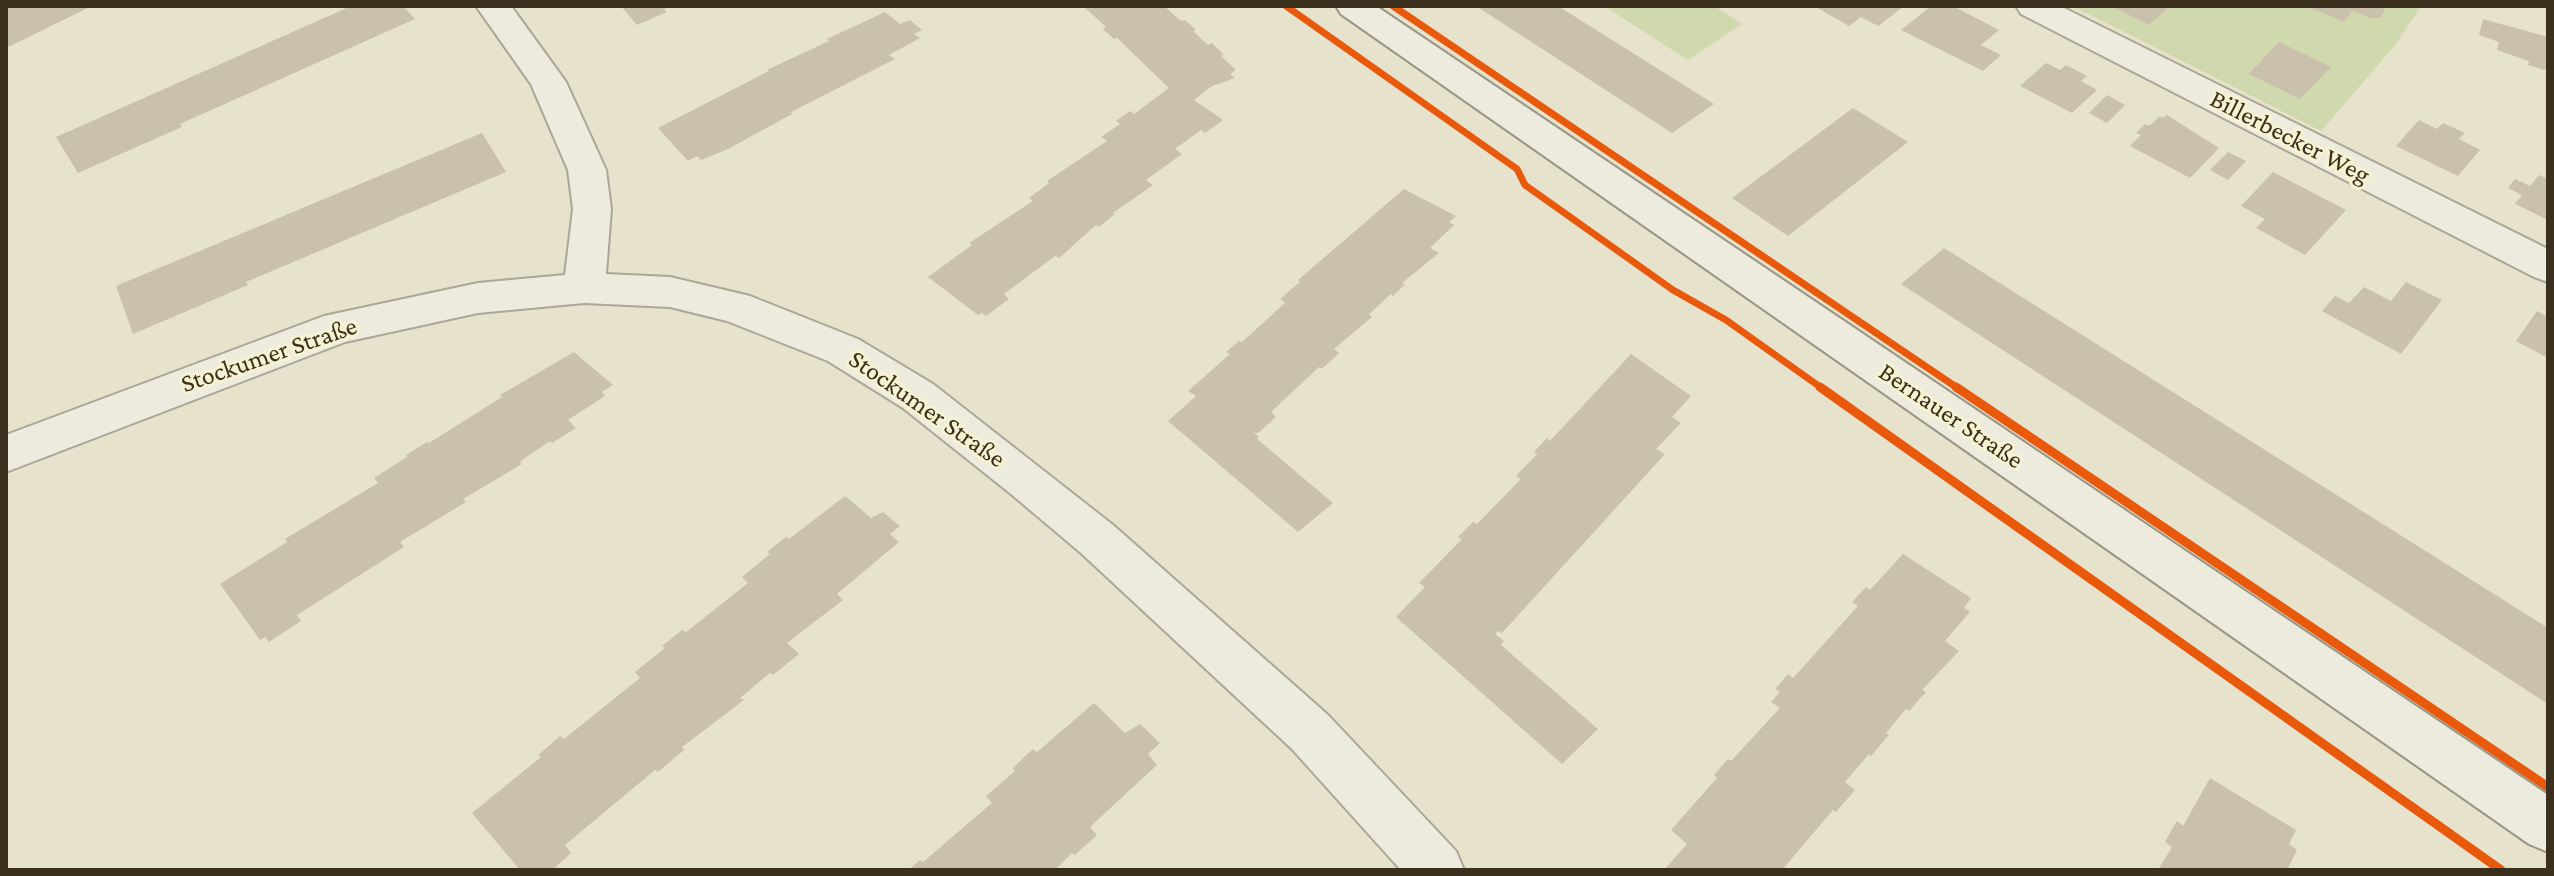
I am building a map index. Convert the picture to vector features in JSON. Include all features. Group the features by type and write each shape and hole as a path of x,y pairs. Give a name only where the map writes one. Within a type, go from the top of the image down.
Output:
{"street":[{"path":"493,6 548,82 587,170 592,209 584,288"},
{"name":"Bernauer Straße","path":"1353,6 2548,826"},
{"name":"Billerbecker Weg","path":"2033,6 2548,267"},
{"name":"Stockumer Straße","path":"6,454 339,327 478,298 584,288 670,292 735,307 843,350 918,396 1097,539 1310,732 1437,870"}],"green space":[{"path":"1604,6 1714,6 1742,24 1688,60"},
{"path":"2072,6 2421,6 2396,44 2321,131"}],"building":[{"path":"92,6 6,48 6,8"},
{"path":"351,6 403,6 415,19 78,173 56,137"},
{"path":"621,6 671,6 664,9 667,12 637,25"},
{"path":"1083,6 1164,6 1181,21 1185,20 1208,45 1212,43 1236,70 1230,74 1235,78 1212,86 1194,100 1223,120 1205,133 1201,130 1175,149 1182,154 1146,180 1153,185 1113,213 1099,227 1096,225 1059,258 1055,256 1004,294 1009,299 986,316 982,313 978,315 928,277 972,245 969,243 1033,201 1029,198 1049,183 1047,181 1107,141 1101,137 1120,124 1116,121 1130,111 1134,114 1169,88 1117,38 1114,39 1103,29 1106,27"},
{"path":"1476,6 1558,6 1714,104 1672,133"},
{"path":"1814,6 1903,7 1878,26 1861,17 1849,26"},
{"path":"1931,6 1953,6 1999,30 1981,45 2001,55 1983,71 1901,30"},
{"path":"2111,6 2170,6 2149,25"},
{"path":"2307,6 2383,6 2385,11 2380,18 2370,18 2352,11 2344,22"},
{"path":"885,12 900,24 910,20 922,30 914,34 920,38 889,55 895,59 791,112 728,149 701,160 697,156 688,161 658,128 829,41 827,39"},
{"path":"2483,19 2548,37 2548,67 2544,70 2528,65 2529,61 2497,50 2499,42 2479,35"},
{"path":"2279,42 2331,67 2300,99 2249,74"},
{"path":"2046,63 2060,70 2066,65 2087,76 2081,81 2097,90 2072,113 2020,86"},
{"path":"2107,95 2125,105 2107,123 2089,113"},
{"path":"1853,108 1908,142 1788,236 1732,198"},
{"path":"2167,115 2219,148 2190,178 2130,146 2141,135 2136,133 2145,124 2149,126 2160,116 2163,118"},
{"path":"2419,120 2437,129 2443,123 2465,133 2459,139 2480,150 2458,176 2396,146"},
{"path":"482,133 506,172 246,282 248,285 133,334 116,286"},
{"path":"2228,152 2246,161 2228,180 2210,170"},
{"path":"2273,172 2346,210 2305,255 2256,228 2265,219 2241,206"},
{"path":"2539,175 2548,179 2548,220 2515,204 2522,195 2508,188 2515,179 2530,186"},
{"path":"1404,189 1456,216 1449,222 1454,225 1430,248 1439,253 1369,314 1372,317 1334,349 1339,353 1322,369 1319,367 1271,412 1276,417 1258,433 1254,432 1259,437 1257,439 1333,503 1298,532 1168,421 1196,396 1188,391 1230,354 1226,352 1239,341 1242,342 1285,303 1280,299 1300,282 1298,280"},
{"path":"1944,248 2548,628 2548,704 1901,284"},
{"path":"2406,282 2442,300 2401,354 2322,311 2335,296 2349,303 2364,287 2391,301"},
{"path":"2537,311 2548,317 2548,358 2516,341"},
{"path":"574,352 613,385 602,392 605,396 568,420 576,428 552,443 550,441 519,462 522,464 463,499 466,502 400,542 404,547 297,615 301,621 269,642 265,637 260,640 220,584 287,542 285,539 378,483 374,478 406,455"},
{"path":"1631,354 1691,396 1672,417 1681,423 1656,449 1665,454 1502,633 1498,631 1495,634 1504,641 1501,645 1598,729 1562,764 1396,617 1425,587 1419,583 1462,539 1458,537 1473,522 1477,524 1521,479 1516,476 1537,454 1534,452 1547,438 1550,441"},
{"path":"845,496 871,518 883,512 900,526 890,534 899,542 837,594 843,600 787,643 799,654 773,675 770,673 740,698 744,700 682,747 684,750 658,772 655,770 565,845 571,853 552,870 520,870 472,813 541,757 538,755 560,736 564,739 640,678 635,672 665,648 662,646 682,630 686,632 748,583 742,577 770,554 767,552"},
{"path":"1903,554 1971,598 1964,608 1970,612 1945,641 1959,651 1922,690 1926,692 1909,711 1906,709 1871,756 1869,754 1845,782 1855,790 1836,812 1833,810 1782,870 1664,870 1687,844 1671,830 1717,778 1714,775 1728,759 1731,761 1780,708 1771,702 1780,692 1775,689 1788,674 1793,678 1858,606 1852,602 1866,587 1870,590"},
{"path":"1094,703 1125,733 1140,724 1160,743 1148,754 1157,765 1090,827 1097,835 1075,855 1072,853 1055,870 908,870 920,860 923,862 992,803 986,796 1015,771 1013,768 1033,749 1037,752"},
{"path":"2210,778 2296,830 2289,844 2297,850 2287,870 2158,870 2172,847 2165,842 2171,831 2177,821 2183,826"}],"cycle path":[{"path":"1286,6 1517,169 1525,185 1673,290 1726,320 2501,870"},
{"path":"1393,6 2548,787"}]}
